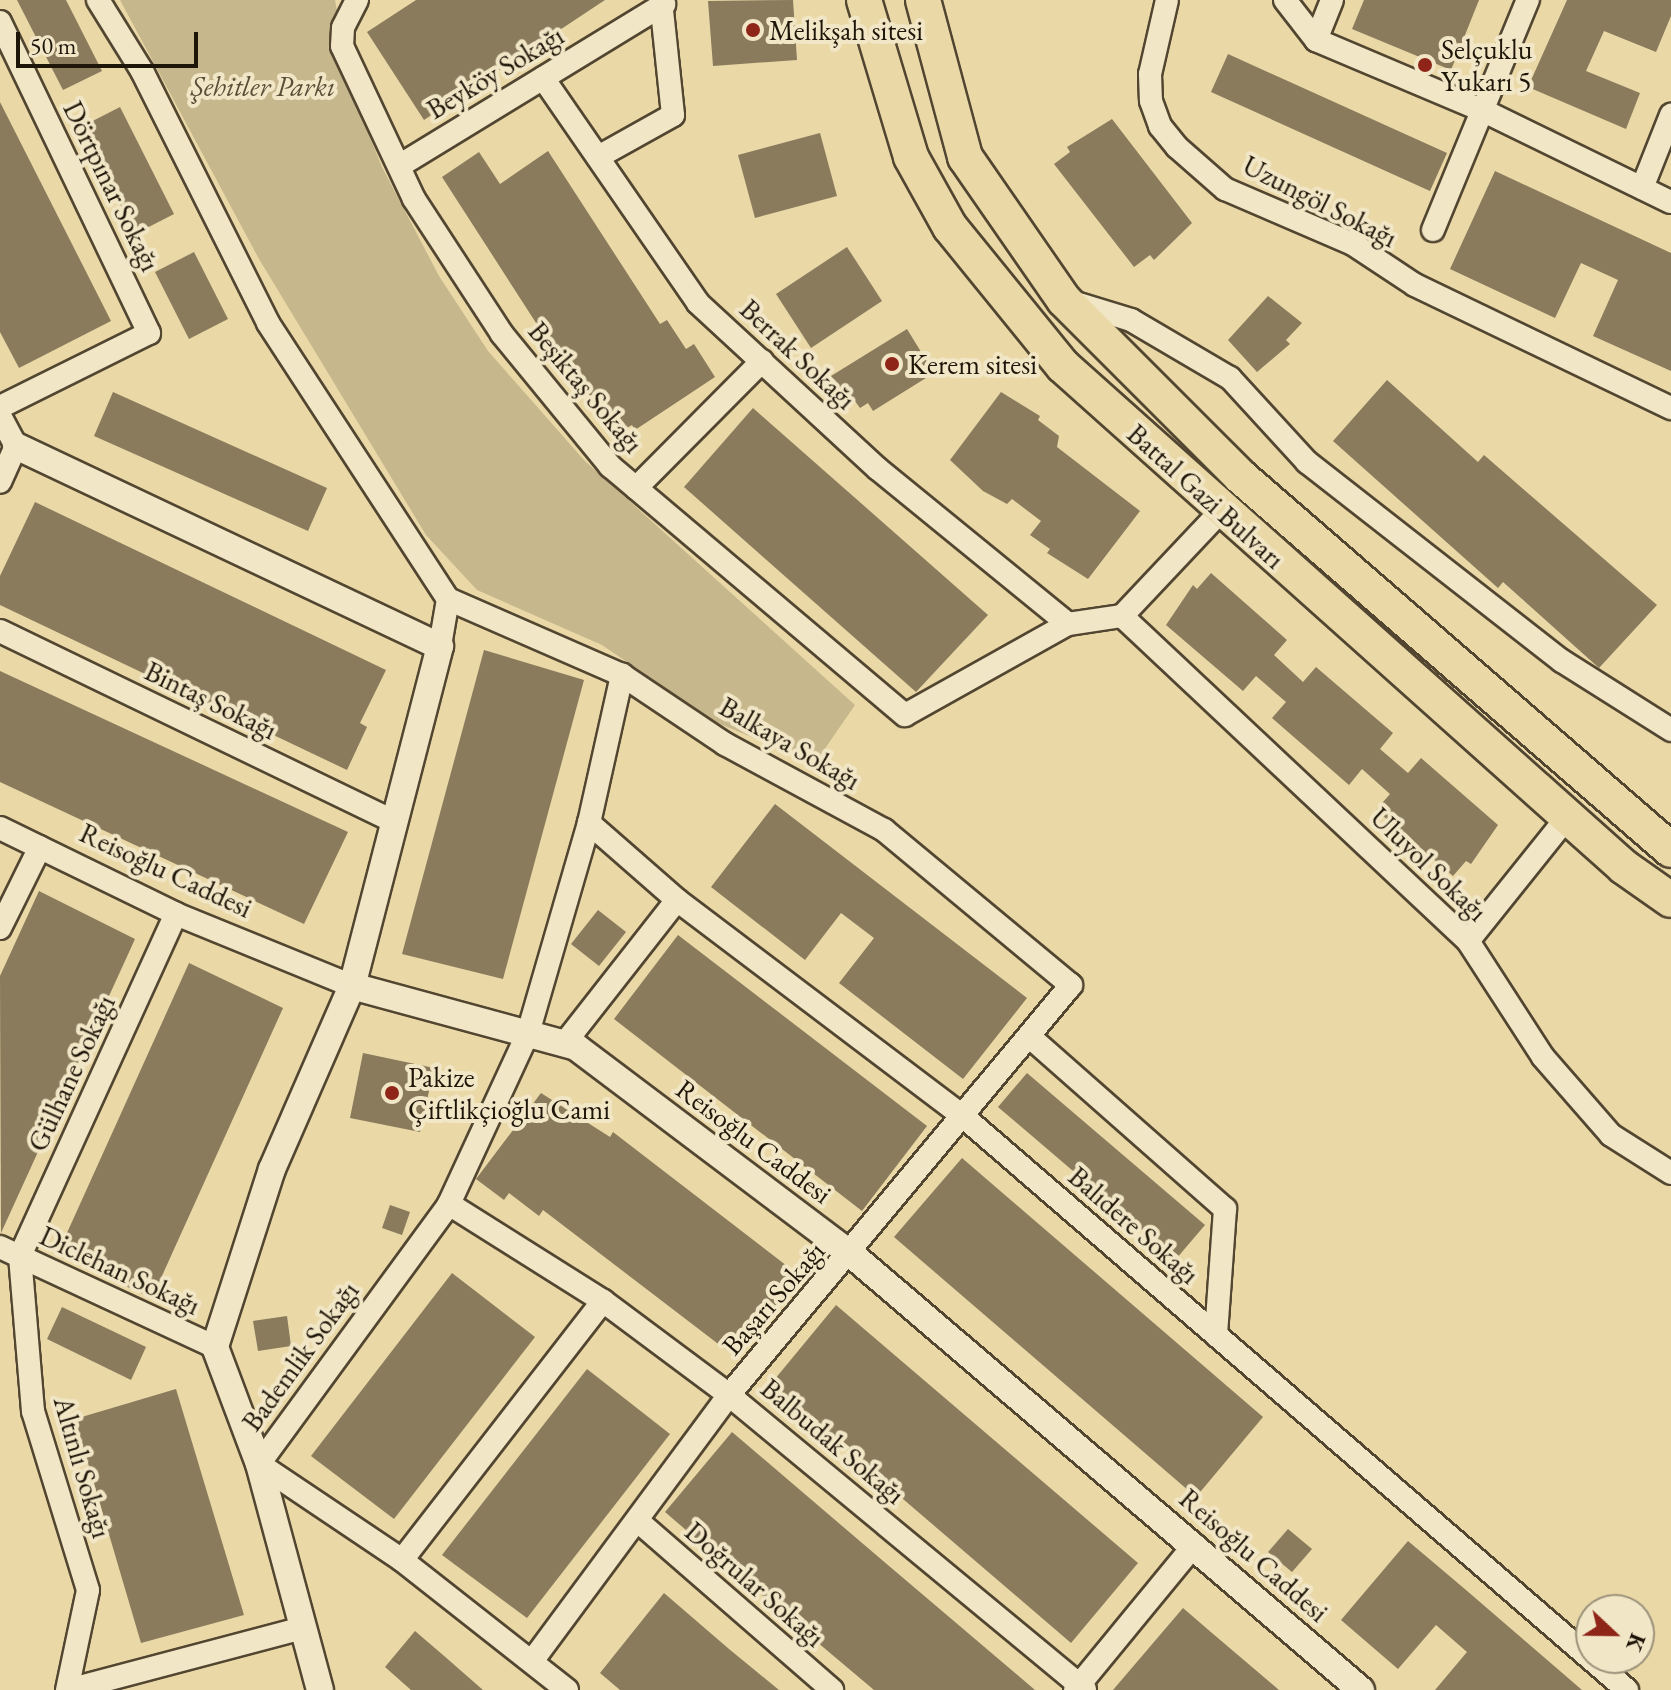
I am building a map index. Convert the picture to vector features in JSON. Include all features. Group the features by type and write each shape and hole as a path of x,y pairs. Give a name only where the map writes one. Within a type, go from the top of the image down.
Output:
{"main road":[{"name":"Battal Gazi Bulvarı","path":"864,0 911,157 950,227 1063,366 1221,511 1568,816 1671,900"},
{"name":"Battal Gazi Bulvarı","path":"923,0 965,157 1064,300 1241,477 1671,850"}],"street":[{"path":"98,0 142,71 268,323 448,599 440,646 352,986 272,1169 215,1347 259,1464 320,1690"},
{"name":"Uzungöl Sokağı","path":"1167,0 1150,74 1151,101 1160,126 1177,147 1225,189 1353,244 1415,285 1671,408"},
{"path":"1285,0 1316,40 1482,110 1671,202"},
{"path":"1316,40 1332,0"},
{"path":"1433,230 1528,0"},
{"path":"598,157 673,115 662,2"},
{"name":"Beyköy Sokağı","path":"399,166 662,2"},
{"name":"Beşiktaş Sokağı","path":"353,5 342,46 414,199 502,334 610,466 905,715 1068,624"},
{"name":"Dörtpınar Sokağı","path":"0,22 149,333 0,407"},
{"name":"Berrak Sokağı","path":"543,78 698,303 878,469 1068,624"},
{"path":"1642,188 1671,115"},
{"path":"1064,300 1131,320 1230,378 1307,462 1562,661 1671,730"},
{"path":"636,488 762,361"},
{"path":"0,416 16,446 440,646"},
{"path":"0,482 16,446"},
{"path":"1068,624 1122,616 1221,511"},
{"name":"Balkaya Sokağı","path":"448,599 622,675 725,744 884,830 1071,985"},
{"name":"Uluyol Sokağı","path":"1122,616 1468,941 1543,1057 1611,1135 1671,1173"},
{"name":"Bintaş Sokağı","path":"0,631 395,822"},
{"name":"Bademlik Sokağı","path":"567,1690 533,1660 402,1560 259,1464 449,1204 528,1033 589,823 622,675"},
{"path":"1468,941 1568,816"},
{"name":"Balıdere Sokağı","path":"589,823 677,900 965,1118 1627,1690"},
{"name":"Reisoğlu Caddesi","path":"0,828 176,914 352,986 576,1047 851,1254 1361,1690"},
{"path":"0,928 40,847"},
{"path":"564,1044 677,900"},
{"name":"Gülhane Sokağı","path":"10,1252 176,914"},
{"name":"Başarı Sokağı","path":"533,1660 639,1522 729,1395 965,1118 1071,985"},
{"path":"1030,1037 1225,1209 1216,1335"},
{"name":"Balbudak Sokağı","path":"449,1204 603,1301 729,1395 1080,1688"},
{"name":"Diclehan Sokağı","path":"10,1252 215,1347"},
{"name":"Altınlı Sokağı","path":"10,1252 33,1411 88,1590 68,1690"},
{"path":"402,1560 603,1301"},
{"name":"Doğrular Sokağı","path":"639,1522 832,1690"},
{"path":"1080,1688 1194,1545"},
{"path":"68,1690 303,1628"}],"green space":[{"name":"Şehitler Parkı","path":"120,0 335,0 352,92 382,167 439,276 488,351 584,460 855,705 815,763 715,722 602,645 477,590 426,535 259,259"}],"building":[{"path":"17,0 66,0 102,71 63,90"},
{"path":"416,0 605,0 424,120 367,32"},
{"name":"Melikşah sitesi","path":"793,0 797,60 713,66 708,1"},
{"path":"1364,0 1479,0 1451,70 1352,29"},
{"path":"1567,0 1671,0 1671,16 1656,52 1604,31 1586,71 1640,93 1626,129 1528,87"},
{"path":"1228,54 1447,153 1430,191 1211,92"},
{"path":"0,102 111,321 19,368 0,332"},
{"path":"120,107 174,214 135,234 81,127"},
{"path":"1112,119 1192,223 1154,260 1150,255 1134,267 1054,164 1070,152 1067,147"},
{"path":"820,133 837,196 755,218 738,155"},
{"path":"548,151 660,324 667,320 686,349 694,344 715,377 635,430 632,425 623,430 598,391 590,396 574,371 569,374 442,177 479,152 500,184"},
{"path":"1495,171 1671,253 1671,371 1593,336 1618,280 1581,263 1555,318 1450,269"},
{"path":"847,247 882,301 811,348 776,294"},
{"path":"194,252 228,319 189,339 155,272"},
{"path":"1268,296 1302,323 1286,340 1290,344 1257,372 1228,340"},
{"name":"Kerem sitesi","path":"907,329 934,373 873,411 868,403 860,408 852,397 846,400 831,376"},
{"path":"1387,380 1478,462 1484,455 1657,605 1599,668 1503,582 1498,588 1333,441"},
{"path":"113,392 327,488 308,531 94,436"},
{"path":"1001,392 1040,416 1038,420 1059,436 1057,447 1140,511 1088,579 1047,553 1050,549 1030,535 1041,521 1012,499 1007,504 983,491 950,460"},
{"path":"753,408 988,615 916,692 684,487"},
{"path":"35,502 386,670 360,723 367,727 347,770 0,605 0,576"},
{"path":"1211,573 1287,640 1274,655 1303,682 1316,667 1393,733 1380,749 1408,773 1421,758 1498,825 1471,864 1466,861 1453,876 1376,810 1390,794 1362,769 1349,785 1272,718 1286,702 1256,676 1243,691 1166,625 1193,585 1197,589"},
{"path":"484,650 584,680 503,979 402,954"},
{"path":"0,671 348,832 304,924 0,782"},
{"path":"775,804 1027,998 963,1079 839,983 874,938 841,913 805,960 711,887"},
{"path":"39,891 135,939 1,1233 0,976"},
{"path":"598,910 626,932 599,966 571,944"},
{"path":"678,935 927,1126 862,1211 614,1019"},
{"path":"189,963 283,1008 152,1298 57,1255"},
{"name":"Pakize Çiftlikçioğlu Cami","path":"363,1053 434,1068 420,1132 350,1118"},
{"path":"1027,1073 1205,1225 1176,1259 998,1107"},
{"path":"541,1093 610,1137 613,1132 800,1276 734,1356 543,1210 539,1216 509,1193 504,1200 476,1179"},
{"path":"962,1158 1263,1417 1196,1497 894,1237"},
{"path":"390,1205 410,1212 402,1235 382,1228"},
{"path":"452,1273 535,1337 394,1519 311,1456"},
{"path":"836,1305 1138,1563 1071,1643 770,1385"},
{"path":"62,1307 146,1347 131,1380 47,1339"},
{"path":"287,1316 291,1346 258,1351 253,1321"},
{"path":"587,1369 670,1434 527,1618 442,1555"},
{"path":"176,1389 244,1615 141,1643 75,1419"},
{"path":"732,1432 1035,1690 874,1690 785,1615 665,1512"},
{"path":"1288,1529 1312,1549 1292,1572 1268,1552"},
{"path":"1408,1541 1582,1690 1435,1690 1467,1652 1436,1625 1398,1669 1341,1620"},
{"path":"664,1593 779,1690 620,1690 600,1673"},
{"path":"1183,1608 1212,1633 1279,1690 1113,1690"},
{"path":"415,1631 483,1690 411,1690 385,1667"}],"place":[{"name":"Melikşah sitesi","path":"753,30"},
{"name":"Selçuklu Yukarı 5","path":"1425,65"},
{"name":"Kerem sitesi","path":"892,364"},
{"name":"Pakize Çiftlikçioğlu Cami","path":"392,1093"}]}
